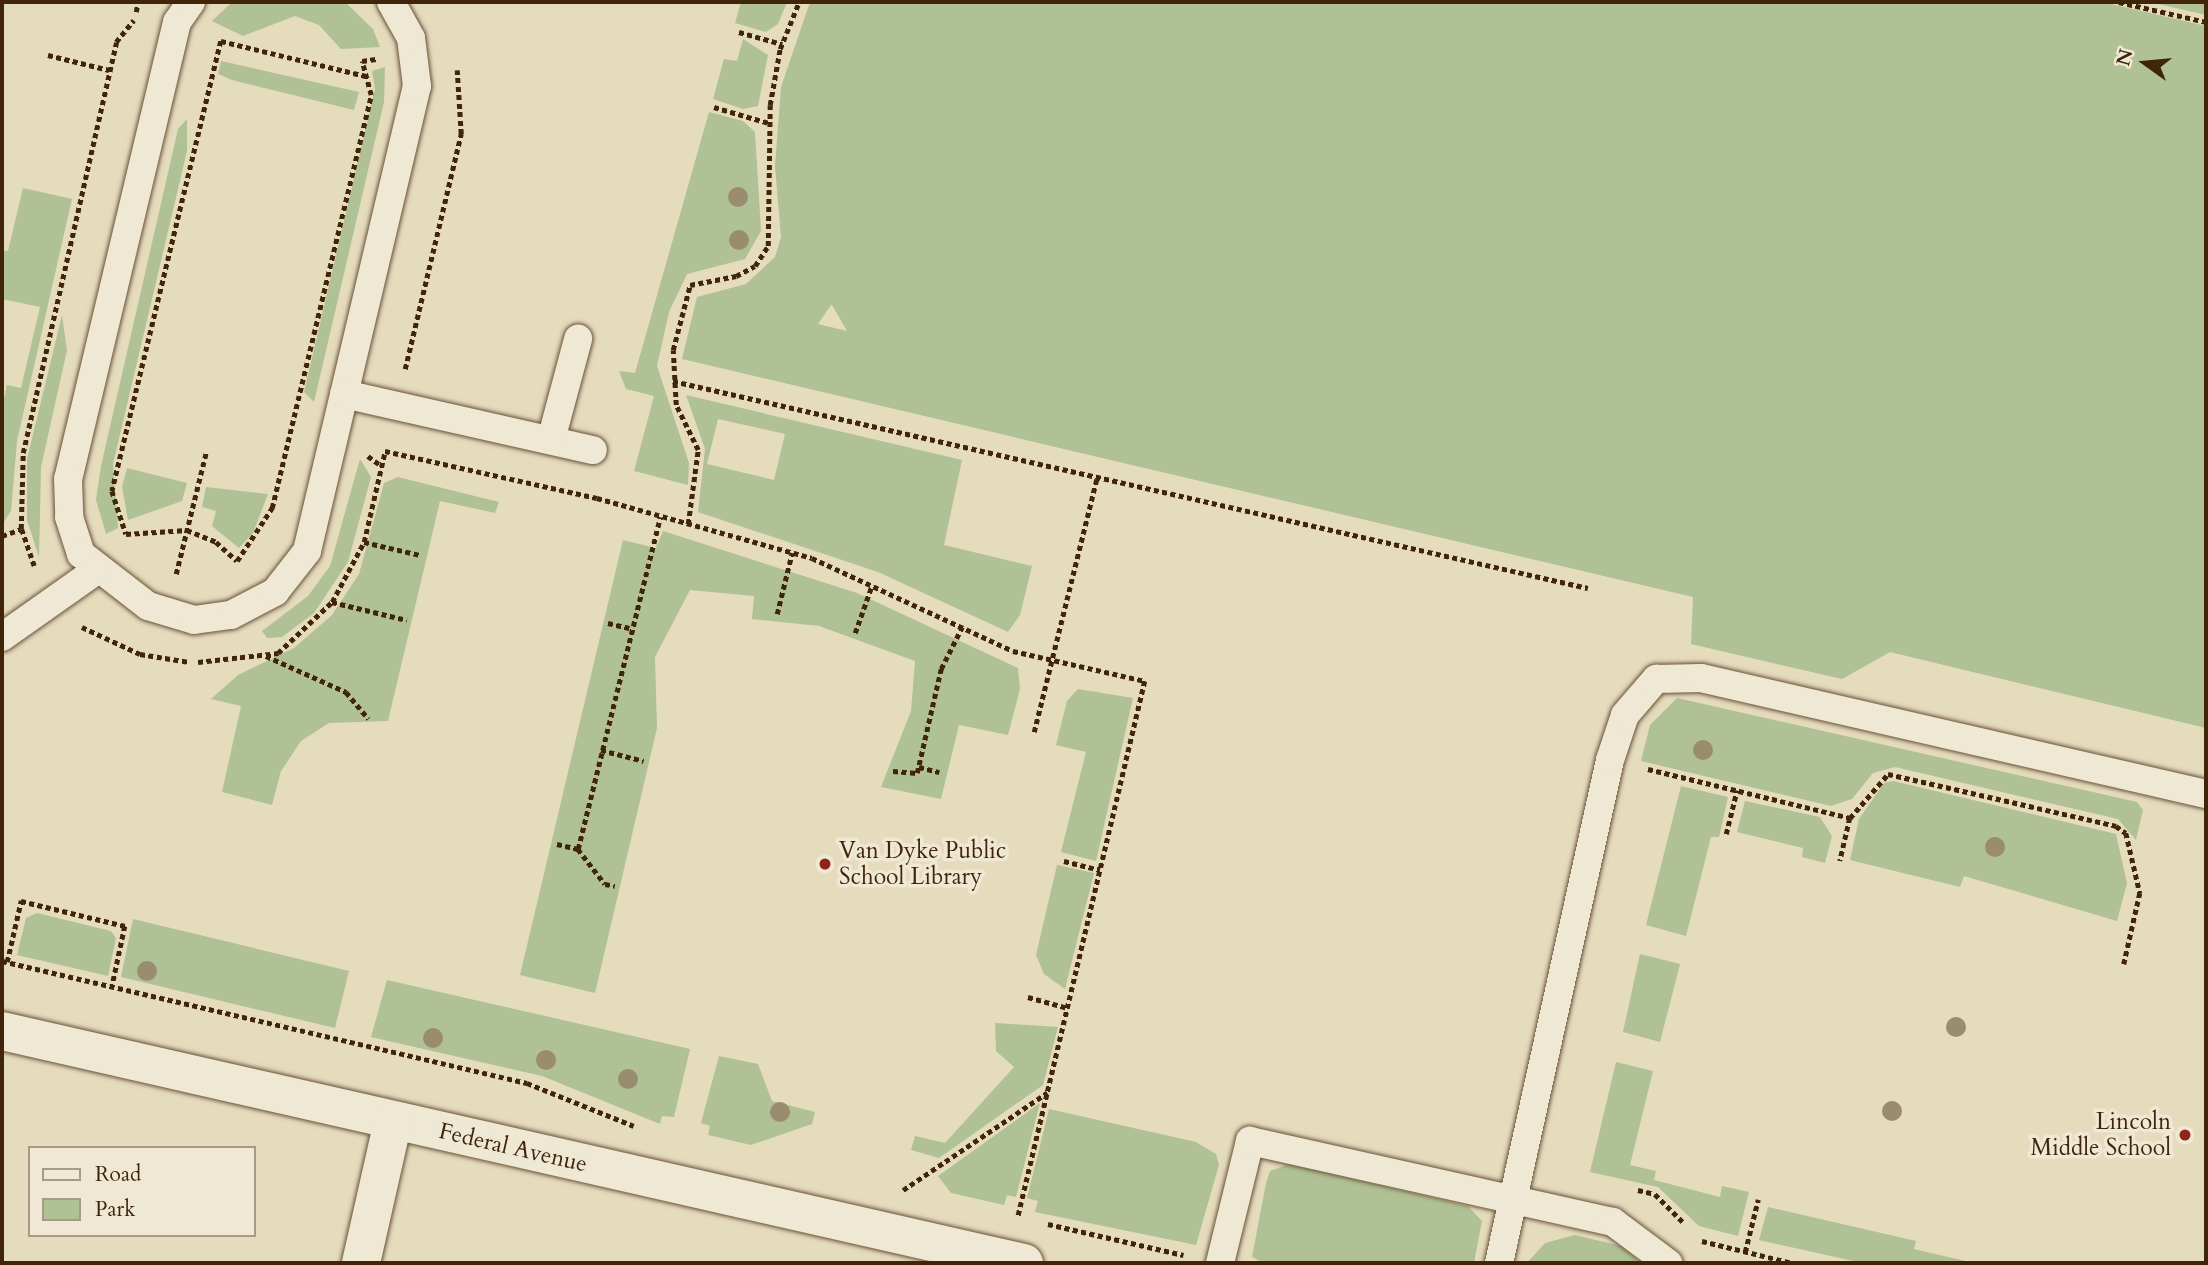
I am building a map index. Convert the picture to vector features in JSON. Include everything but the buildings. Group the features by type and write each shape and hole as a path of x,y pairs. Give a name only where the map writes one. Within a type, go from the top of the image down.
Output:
{"street":[{"name":"Federal Avenue","path":"2,1031 962,1257 1024,1263"},
{"path":"361,1263 393,1121"}],"lane":[{"path":"187,8 68,479 69,517 81,554 97,570 167,612 194,620 231,615 275,592 307,551 417,86 413,52 391,2"},
{"path":"551,440 578,340"},
{"path":"344,394 593,450"},
{"path":"2,637 97,570"},
{"path":"1499,1263 1610,760 1625,715 1656,679 1701,678 2206,793"},
{"path":"1220,1263 1250,1141 1613,1222 1668,1263"}],"path":[{"path":"138,2 109,70 23,453 21,529 33,563 74,623 156,657 233,663 278,653 332,602 364,542 461,134 462,86 449,46 362,61 371,95 272,508 237,561 216,542 187,530 126,534 112,491 221,41"},
{"path":"688,524 698,450 676,405 673,350 690,285 736,276 755,265 768,246 769,123 782,44 799,2"},
{"path":"2119,2 2206,22"},
{"path":"187,8 221,41 366,76"},
{"path":"739,32 782,44"},
{"path":"48,55 109,70"},
{"path":"714,107 769,123"},
{"path":"673,381 1588,588"},
{"path":"385,451 688,524 792,553 872,585 962,627 1051,660 1145,681 1018,1217"},
{"path":"156,657 206,453"},
{"path":"1034,732 1097,477"},
{"path":"578,849 629,628 660,517"},
{"path":"2,536 21,529"},
{"path":"364,542 420,555"},
{"path":"776,614 792,553"},
{"path":"855,633 872,585"},
{"path":"332,602 407,620"},
{"path":"608,623 629,628"},
{"path":"893,771 907,775 919,767 942,669 962,627"},
{"path":"265,656 346,692 363,704 369,719"},
{"path":"601,750 644,761"},
{"path":"1610,760 1850,818"},
{"path":"919,767 939,772"},
{"path":"1840,861 1850,818 1888,774 2116,826 2126,833 2140,893 2124,964"},
{"path":"1726,834 1737,790"},
{"path":"557,844 578,849 605,884 615,887"},
{"path":"1064,861 1100,870"},
{"path":"112,987 125,926 21,901 4,962 112,987 527,1083 648,1132"},
{"path":"1028,997 1068,1008"},
{"path":"901,1191 1047,1093"},
{"path":"888,1188 914,1194"},
{"path":"1745,1252 1758,1200"},
{"path":"1005,1214 1220,1263"}],"green space":[{"path":"232,2 345,2 373,29 380,47 341,49 319,25 295,16 243,36 212,21"},
{"path":"741,2 787,2 778,24 766,32 735,23"},
{"path":"810,2 2102,2 2206,26 2206,728 1890,652 1842,679 1691,644 1693,597 682,359 697,297 746,284 775,257 781,237 775,166 781,87","holes":["832,305 847,331 818,324"]},
{"path":"2150,2 2206,2 2206,15"},
{"path":"743,39 768,55 758,106 743,109 713,99 724,59 737,61"},
{"path":"221,61 359,92 354,110 232,80 218,74"},
{"path":"385,67 384,102 314,402 304,392 375,89 372,71"},
{"path":"709,112 743,121 755,132 761,231 745,259 687,274 669,312 657,366 689,463 688,485 634,471 654,396 626,389 619,371 635,373"},
{"path":"187,119 187,151 113,464 118,528 106,534 96,500 101,466 178,129"},
{"path":"23,188 72,199 17,441 11,511 2,525 2,408 7,385 21,388 40,307 2,299 2,250 8,251"},
{"path":"62,315 67,350 41,467 39,557 27,520 27,459"},
{"path":"686,395 962,460 944,545 1032,566 1020,615 1008,632 878,572 698,512 705,449","holes":["718,419 785,434 774,480 707,464"]},
{"path":"360,459 371,477 348,562 314,613 282,637 267,638 262,631 308,596 330,566"},
{"path":"127,468 187,483 182,501 128,520 122,487"},
{"path":"398,477 499,502 495,513 440,501 388,721 329,723 301,741 281,771 272,805 222,792 241,706 211,699 238,675 294,648 332,615 359,574 384,483"},
{"path":"206,487 268,494 253,533 239,548 212,526 216,511 202,507"},
{"path":"663,531 857,593 1018,668 1020,689 1008,735 959,725 941,799 881,787 911,711 915,661 819,626 752,619 754,596 690,590 655,657 657,728 595,993 520,975 623,540 656,548"},
{"path":"1078,689 1133,698 1096,861 1061,852 1086,752 1056,745 1067,701"},
{"path":"1677,698 2137,802 2143,810 2136,840 2118,819 1895,767 1873,773 1852,799 1831,806 1641,761 1650,725"},
{"path":"1893,781 2116,834 2127,883 2117,921 1964,876 1960,887 1850,860 1859,819 1884,783"},
{"path":"1681,786 1728,797 1719,837 1711,837 1686,936 1646,925"},
{"path":"1745,801 1820,817 1832,836 1825,863 1802,857 1803,848 1737,832"},
{"path":"1057,865 1094,873 1065,989 1044,974 1036,955"},
{"path":"37,913 111,931 116,938 108,976 17,955 26,918"},
{"path":"133,919 349,971 335,1028 121,977"},
{"path":"1640,954 1680,964 1660,1042 1623,1032"},
{"path":"387,980 690,1049 674,1117 662,1116 660,1124 542,1076 371,1037"},
{"path":"995,1023 1058,1027 1043,1085 939,1158 911,1150 915,1136 945,1143 1014,1067 996,1051"},
{"path":"719,1056 758,1064 772,1101 815,1112 812,1124 751,1145 708,1135 710,1126 701,1123"},
{"path":"1616,1062 1653,1071 1630,1165 1656,1171 1654,1180 1720,1197 1722,1186 1749,1192 1738,1236 1699,1226 1658,1187 1590,1172"},
{"path":"1040,1103 1016,1197 1007,1195 1004,1205 951,1193 938,1176"},
{"path":"1049,1109 1196,1142 1216,1154 1219,1165 1196,1245 1035,1212 1038,1201 1027,1198"},
{"path":"1289,1164 1468,1206 1482,1221 1474,1263 1264,1263 1252,1257 1270,1171"},
{"path":"1768,1207 1916,1241 1914,1249 1974,1263 1862,1263 1759,1240"},
{"path":"1575,1235 1621,1246 1641,1263 1527,1263 1545,1243"}],"place":[{"name":"Van Dyke Public School Library","path":"825,864"},
{"name":"Lincoln Middle School","path":"2185,1135"}]}
